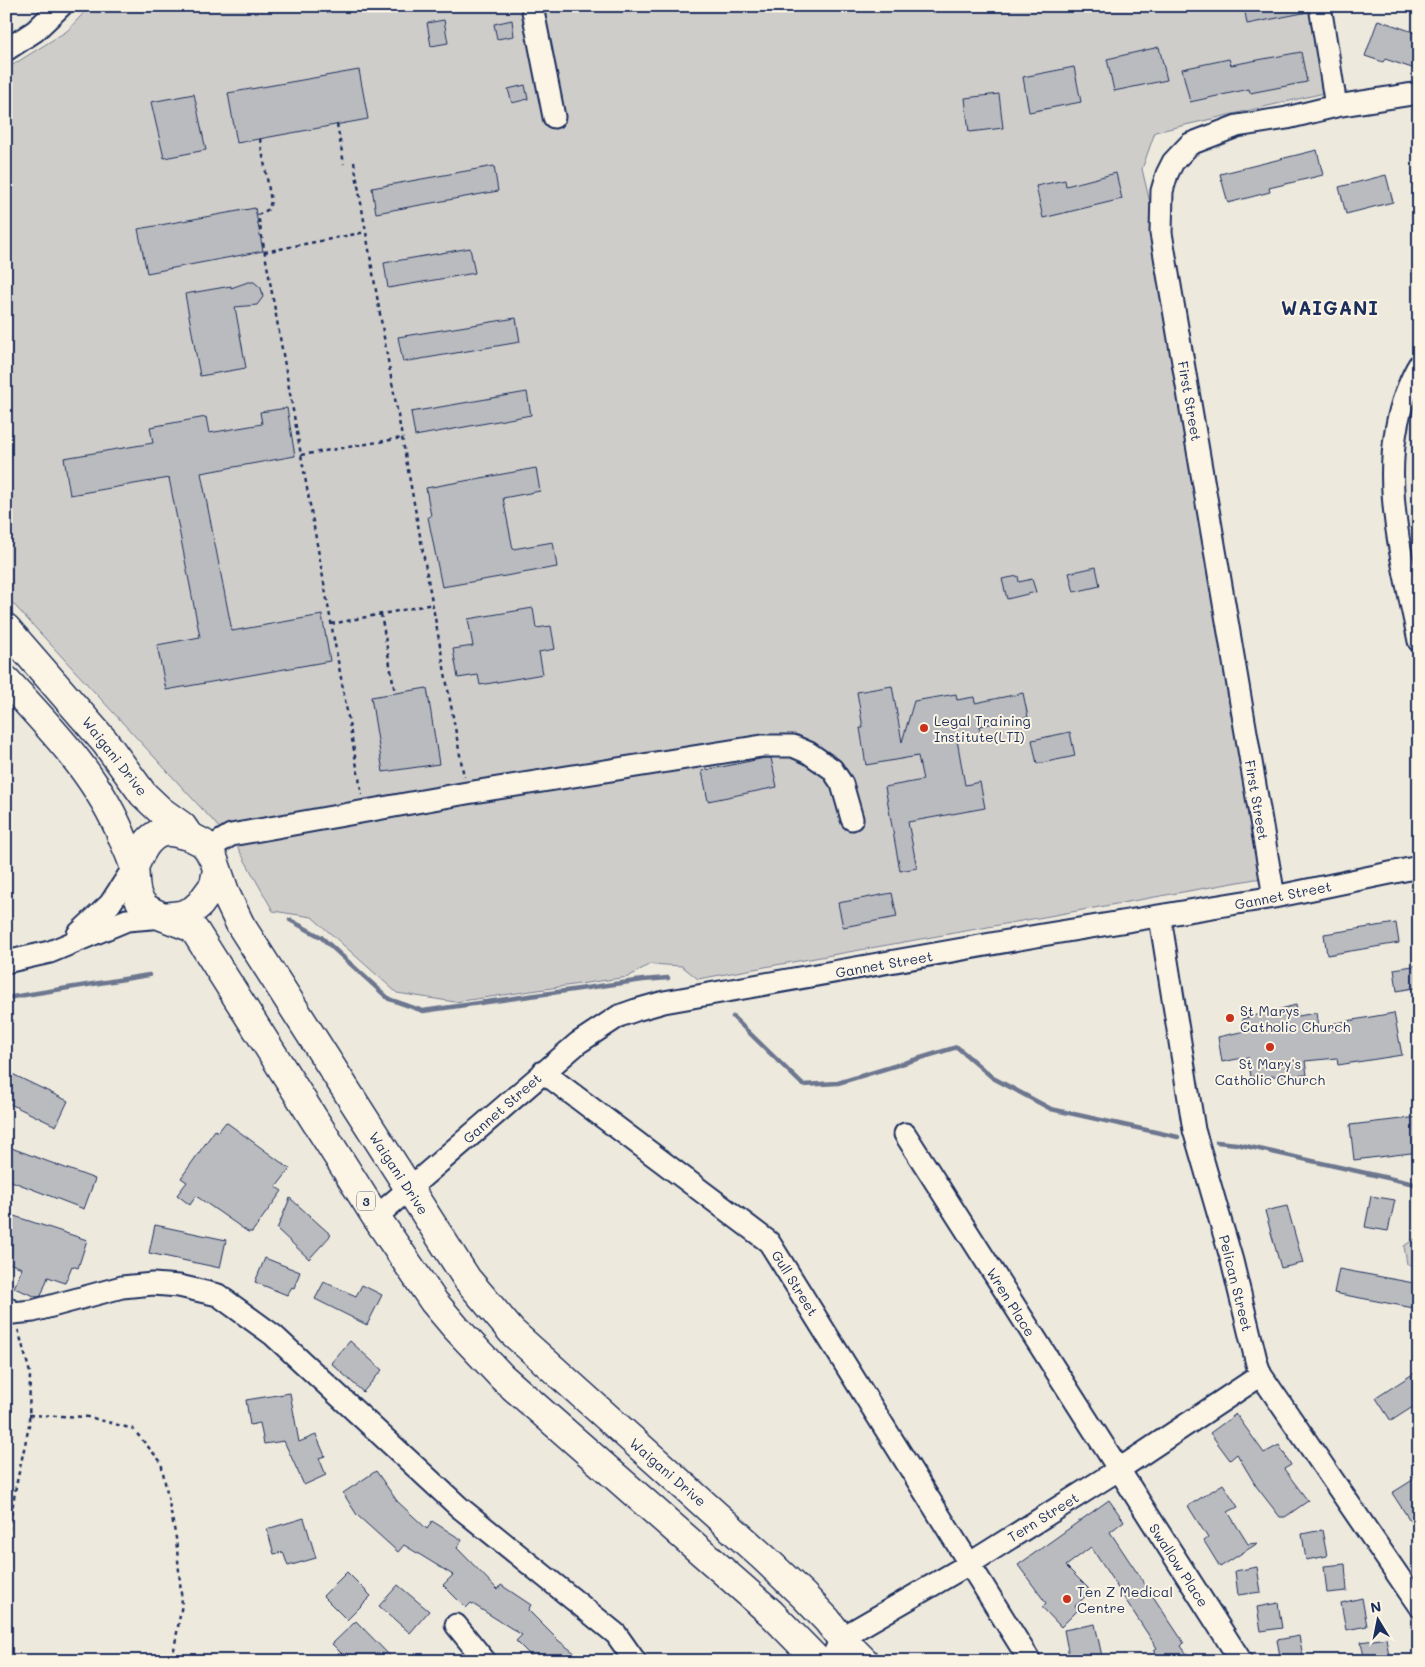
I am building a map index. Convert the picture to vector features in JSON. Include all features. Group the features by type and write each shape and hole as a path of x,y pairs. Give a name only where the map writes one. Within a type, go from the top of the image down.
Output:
{"highway":[{"name":"Waigani Drive","path":"6,628 106,742 143,794 182,826 204,852 240,924 467,1279 512,1332 763,1557 821,1614 836,1650 864,1661"},
{"name":"3","path":"6,680 62,740 110,809 134,867 135,886 139,898 145,907 195,931 376,1217 434,1302 502,1377 771,1613 818,1661"},
{"path":"134,867 146,844 155,836 164,832 204,852 214,885 200,904 192,911 164,917"}],"street":[{"path":"6,50 35,31 61,6"},
{"path":"532,6 554,117"},
{"path":"1320,6 1336,106"},
{"name":"First Street","path":"1274,898 1161,233 1162,191 1173,162 1190,144 1237,126 1419,92"},
{"path":"1419,365 1414,372 1400,408 1394,446 1392,489 1398,533 1419,641"},
{"path":"204,852 231,835 467,793 762,746 793,746 809,753 832,769 842,784 852,819"},
{"path":"67,945 110,904 134,867"},
{"name":"Gannet Street","path":"376,1217 410,1190 438,1163 578,1043 611,1020 648,1006 705,994 1042,935 1274,898 1419,867"},
{"path":"6,962 37,956 127,920 164,917"},
{"name":"Pelican Street","path":"1160,917 1194,1130 1232,1261 1250,1341 1261,1375 1419,1606"},
{"name":"Gull Street","path":"543,1072 769,1242 1030,1661"},
{"name":"Wren Place","path":"905,1134 1118,1470"},
{"path":"10,1310 33,1311 122,1287 152,1284 179,1286 218,1296 273,1335 459,1507 616,1634 635,1661"},
{"name":"Tern Street","path":"836,1650 1118,1470 1261,1375"},
{"name":"Swallow Place","path":"1118,1470 1241,1661"},
{"path":"456,1625 485,1661"}],"path":[{"path":"337,124 344,164"},
{"path":"260,139 271,201 269,209 258,215 365,811"},
{"path":"354,162 467,793"},
{"path":"264,252 366,232"},
{"path":"301,455 402,438"},
{"path":"331,624 433,604"},
{"path":"381,614 396,693"},
{"path":"6,1546 28,1426 30,1373 10,1310"},
{"path":"29,1415 89,1417 133,1429 162,1462 176,1538 182,1604 172,1661"}],"shaded area":[{"path":"90,6 1313,6 1333,91 1155,132 1142,169 1214,474 1261,878 698,979 682,966 650,964 628,977 455,1002 397,993 312,917 273,911 238,848 6,596 6,69 67,31"},
{"path":"1419,1236 1419,1270 1407,1264 1404,1246"}],"building":[{"path":"1244,6 1307,6 1308,12 1247,24"},
{"path":"444,20 448,43 431,46 427,23"},
{"path":"512,20 514,36 497,39 494,24"},
{"path":"1378,20 1419,34 1419,58 1415,69 1385,59 1383,62 1365,56"},
{"path":"1159,47 1167,80 1114,91 1107,59"},
{"path":"1301,52 1307,82 1250,93 1249,89 1190,102 1182,69 1229,59 1231,65"},
{"path":"1074,67 1081,102 1029,112 1023,77"},
{"path":"359,70 368,119 237,143 228,93"},
{"path":"525,85 528,99 512,103 508,89"},
{"path":"194,94 206,150 164,158 151,102"},
{"path":"999,94 1003,128 969,132 965,98"},
{"path":"1317,150 1323,175 1269,188 1270,192 1228,203 1220,174"},
{"path":"494,166 498,191 376,213 372,188"},
{"path":"1116,173 1122,199 1043,218 1036,186 1065,180 1066,186"},
{"path":"1386,175 1393,202 1346,214 1339,187"},
{"path":"255,208 263,251 147,273 138,229"},
{"path":"470,248 475,273 388,288 384,263"},
{"path":"248,282 254,282 261,288 263,297 257,305 235,307 246,368 200,376 185,294 231,286 231,288"},
{"path":"516,318 520,342 403,362 398,337"},
{"path":"527,392 531,415 415,436 411,412"},
{"path":"287,408 295,456 201,473 232,631 322,615 330,661 166,690 157,645 200,637 169,478 70,495 64,458 153,443 150,427 206,417 209,433 262,424 260,412"},
{"path":"536,468 540,491 503,498 513,549 553,542 557,567 442,587 428,517 431,516 426,488"},
{"path":"1096,567 1100,586 1074,592 1069,573"},
{"path":"1018,576 1019,582 1032,579 1036,592 1007,599 1002,579"},
{"path":"533,608 536,628 551,626 555,649 539,652 543,674 480,685 478,675 458,678 453,649 473,646 468,619"},
{"path":"892,686 902,742 914,701 956,694 957,700 974,697 975,703 1023,693 1028,717 979,726 981,736 957,740 965,785 980,782 985,808 908,822 917,868 900,871 885,787 923,780 918,756 866,765 860,728 863,728 857,692"},
{"path":"427,688 439,764 383,772 371,697"},
{"path":"1070,732 1075,756 1037,764 1032,740"},
{"path":"771,758 777,787 708,801 702,771"},
{"path":"892,893 897,917 843,927 838,903"},
{"path":"1396,923 1399,943 1327,955 1324,934"},
{"path":"1419,965 1419,987 1397,991 1394,969"},
{"name":"St Mary's Catholic Church","path":"1296,1005 1298,1016 1316,1013 1318,1026 1394,1013 1402,1055 1338,1065 1337,1058 1305,1061 1307,1075 1251,1077 1248,1057 1222,1062 1218,1037 1245,1031 1242,1019"},
{"path":"6,1071 68,1101 56,1126 6,1102"},
{"path":"1419,1117 1419,1152 1354,1160 1350,1125"},
{"path":"226,1122 290,1169 276,1187 282,1191 252,1232 248,1232 196,1196 190,1205 177,1195 187,1182 181,1178 215,1130 218,1132"},
{"path":"6,1146 95,1179 84,1209 6,1179"},
{"path":"1371,1196 1395,1200 1388,1231 1365,1227"},
{"path":"290,1198 331,1235 309,1259 277,1229"},
{"path":"1287,1206 1303,1263 1281,1268 1265,1211"},
{"path":"11,1215 87,1240 78,1268 72,1266 65,1283 48,1277 41,1296 37,1297 14,1288 22,1268 6,1262 6,1230"},
{"path":"155,1225 226,1240 220,1268 149,1253"},
{"path":"265,1258 300,1272 294,1288 292,1287 287,1295 255,1282"},
{"path":"1339,1269 1419,1284 1419,1309 1334,1293"},
{"path":"324,1282 356,1296 362,1285 382,1295 367,1325 315,1299"},
{"path":"350,1341 382,1370 363,1392 331,1363"},
{"path":"1419,1370 1419,1403 1391,1421 1376,1398"},
{"path":"290,1393 299,1442 316,1435 325,1456 319,1458 326,1475 304,1485 284,1441 264,1444 260,1423 250,1425 246,1400"},
{"path":"1236,1414 1264,1453 1279,1445 1291,1465 1284,1469 1308,1501 1285,1517 1280,1517 1256,1486 1237,1454 1230,1460 1210,1433"},
{"path":"376,1471 397,1501 427,1529 432,1521 462,1540 457,1548 498,1590 501,1585 531,1605 528,1610 559,1641 585,1661 536,1661 516,1641 522,1635 471,1603 466,1608 443,1585 453,1575 404,1545 398,1552 357,1515 343,1493"},
{"path":"1419,1476 1419,1534 1392,1493"},
{"path":"1223,1484 1238,1507 1228,1512 1248,1544 1258,1543 1220,1567 1204,1541 1208,1538 1188,1506"},
{"path":"1109,1500 1124,1521 1110,1532 1184,1643 1181,1646 1192,1661 1161,1661 1154,1650 1157,1648 1091,1547 1066,1566 1088,1588 1089,1593 1075,1606 1078,1610 1061,1627 1042,1607 1046,1603 1018,1565"},
{"path":"304,1518 316,1558 288,1566 283,1552 274,1554 267,1529"},
{"path":"1322,1530 1327,1556 1306,1560 1302,1534"},
{"path":"1345,1564 1347,1591 1327,1593 1324,1566"},
{"path":"1257,1567 1261,1592 1238,1595 1235,1571"},
{"path":"347,1572 371,1596 347,1620 323,1596"},
{"path":"398,1585 429,1611 410,1633 379,1606"},
{"path":"1362,1598 1367,1626 1346,1630 1341,1603"},
{"path":"1278,1603 1282,1628 1261,1631 1257,1607"},
{"path":"356,1621 395,1661 349,1661 332,1644"},
{"path":"1095,1624 1103,1661 1070,1661 1064,1630"},
{"path":"1299,1636 1304,1661 1281,1661 1277,1640"},
{"path":"1386,1638 1390,1661 1365,1661 1361,1642"}],"waterway":[{"path":"290,920 321,937 389,999 423,1011 668,978"},
{"path":"6,998 149,975"},
{"path":"733,1017 803,1085 838,1083 957,1047 993,1078 1051,1109 1178,1137"},
{"path":"1217,1142 1237,1144 1419,1185"}],"place":[{"name":"Legal Training Institute(LTI)","path":"924,728"},
{"name":"St Marys Catholic Church","path":"1230,1018"},
{"name":"St Mary's Catholic Church","path":"1270,1047"},
{"name":"Ten Z Medical Centre","path":"1067,1599"}],"district":[{"name":"WAIGANI","path":"1330,307"}]}
